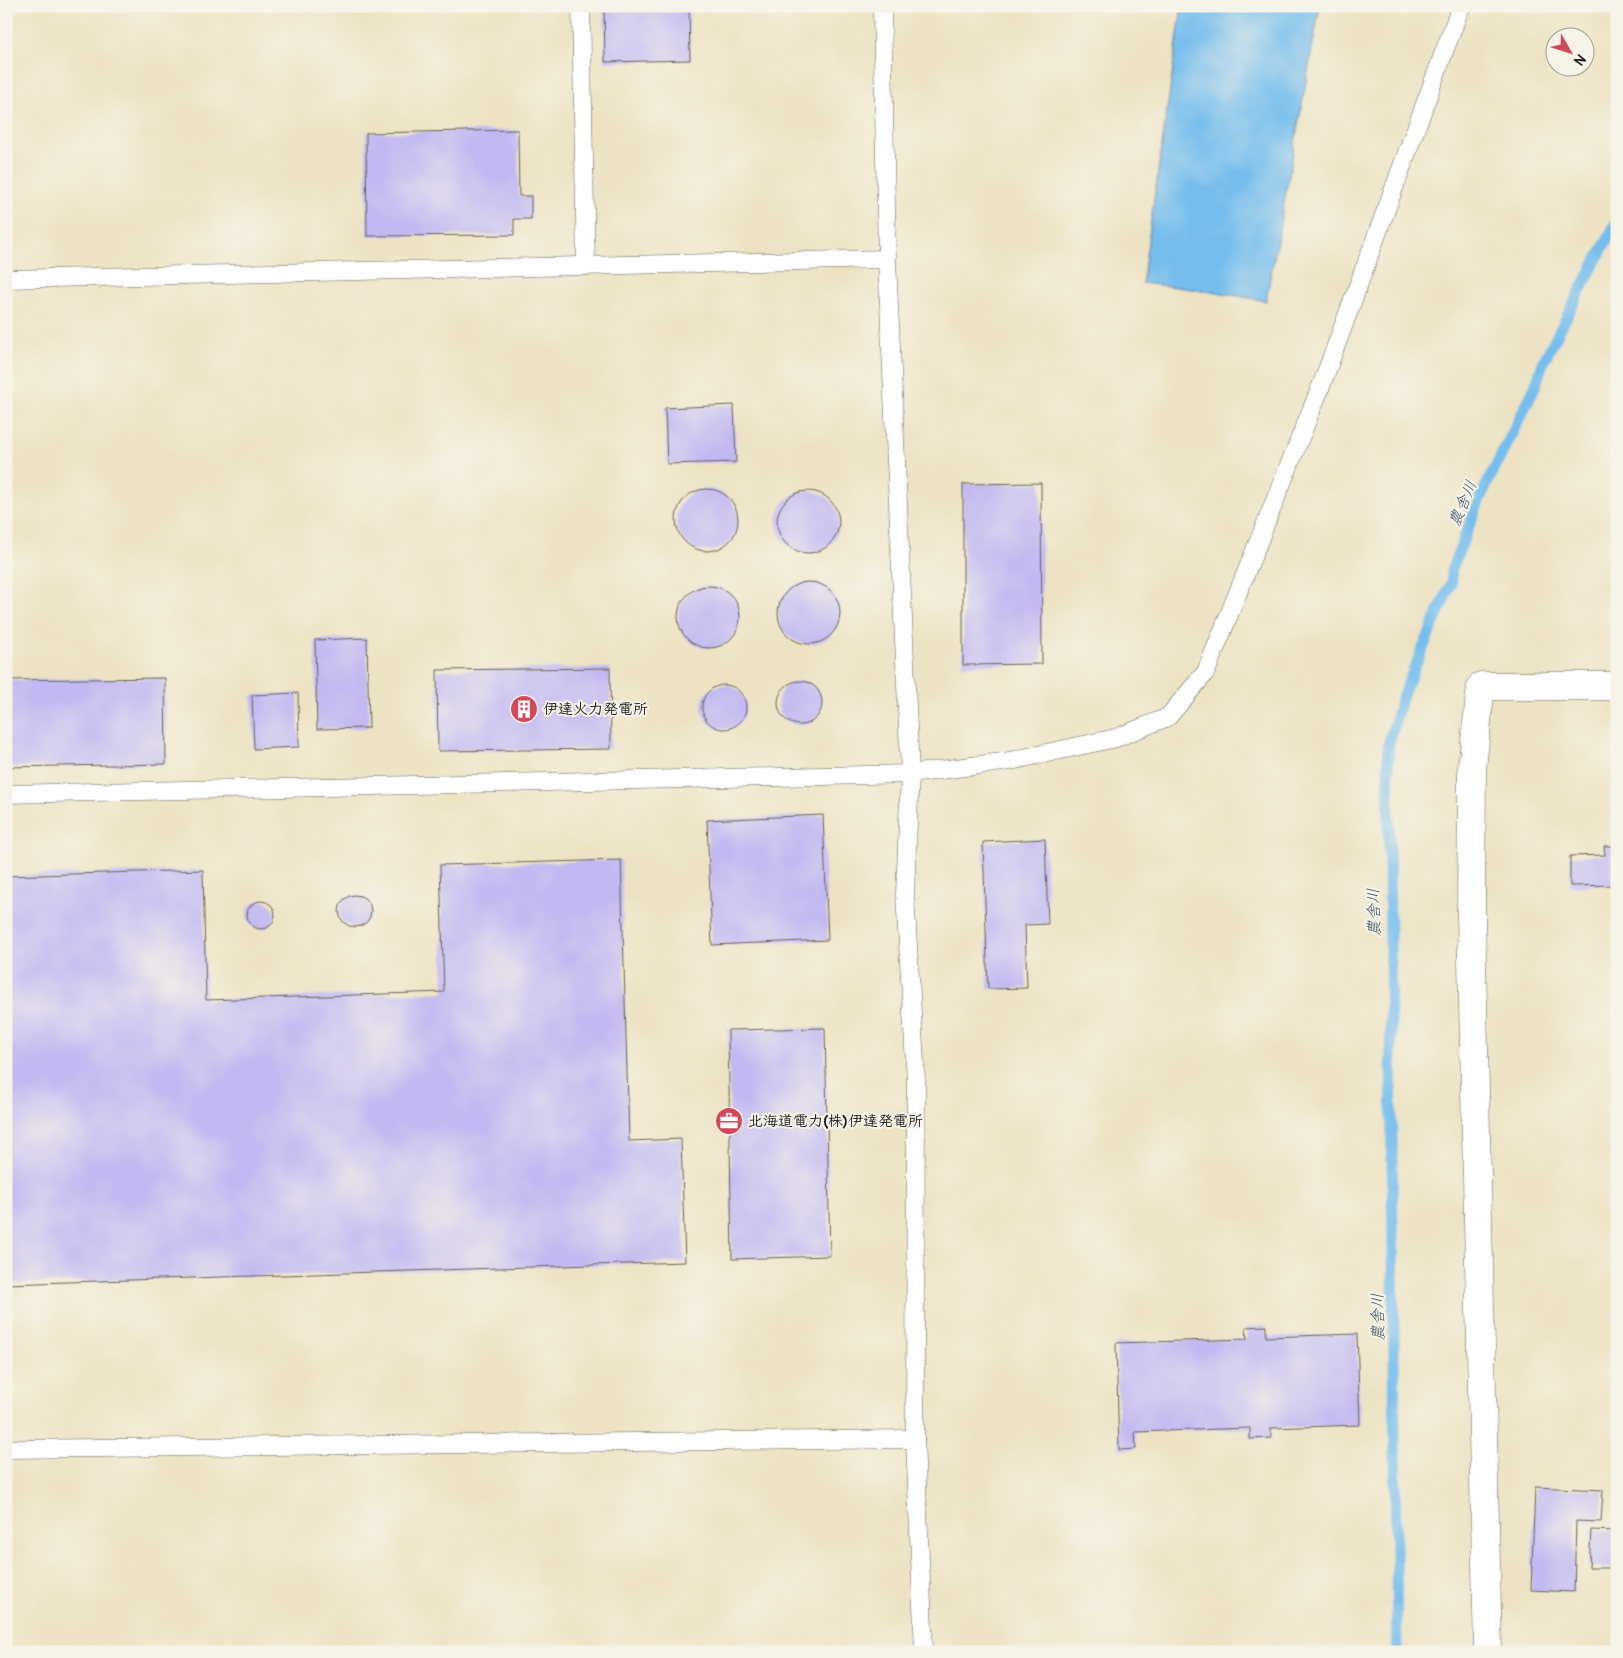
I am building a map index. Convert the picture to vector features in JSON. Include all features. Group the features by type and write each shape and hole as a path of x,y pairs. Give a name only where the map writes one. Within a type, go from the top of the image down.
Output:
{"street":[{"path":"1488,1652 1471,917 1472,768 1481,686 1617,686"}],"lane":[{"path":"581,6 586,266"},
{"path":"882,6 886,259 910,774 904,894 916,1080 915,1439 924,1652"},
{"path":"6,794 910,774 1010,761 1116,738 1168,717 1206,672 1324,381 1461,6"},
{"path":"6,279 886,259"},
{"path":"6,1449 915,1439"}],"water":[{"path":"1182,6 1320,6 1266,301 1216,292 1142,283"}],"building":[{"path":"604,6 689,6 690,60 605,62"},
{"path":"518,130 519,196 531,196 531,219 514,219 514,235 367,236 366,133"},
{"path":"734,405 736,462 667,464 665,408"},
{"path":"1041,483 1042,664 963,665 963,484"},
{"path":"701,489 713,489 729,498 736,508 738,520 736,532 729,542 713,551 701,551 690,546 681,537 676,526 676,514 681,503 690,494"},
{"path":"802,491 814,491 830,500 837,510 839,522 837,534 830,544 814,553 802,553 791,548 782,539 777,528 777,516 782,505 791,496"},
{"path":"803,582 815,582 831,591 838,601 840,613 838,625 831,635 815,644 803,644 792,639 783,630 778,619 778,607 783,596 792,587"},
{"path":"703,586 715,586 731,595 738,605 740,617 738,629 731,639 715,648 703,648 692,643 683,634 678,623 678,611 683,600 692,591"},
{"path":"367,638 369,728 317,729 315,640"},
{"name":"伊達火力発電所","path":"610,668 611,749 438,751 437,670"},
{"path":"165,678 166,764 6,767 6,680"},
{"path":"800,681 812,685 818,691 822,703 818,715 812,721 800,725 788,721 782,715 778,703 782,691 788,685"},
{"path":"724,685 736,689 742,695 746,707 742,719 736,725 724,729 712,725 706,719 702,707 706,695 712,689"},
{"path":"298,693 299,747 254,749 252,695"},
{"path":"823,815 828,940 712,945 707,820"},
{"path":"1045,839 1048,924 1025,925 1027,988 988,989 983,842"},
{"path":"1604,846 1617,846 1617,885 1570,886 1570,856 1605,855"},
{"path":"621,860 629,1141 681,1139 685,1262 6,1284 6,876 203,870 206,1000 444,992 440,865"},
{"path":"355,895 361,896 366,900 370,905 370,917 366,922 361,926 355,927 349,926 344,922 340,917 339,911 340,905 344,900 349,896"},
{"path":"261,901 271,905 275,915 271,925 261,929 251,925 247,915 251,905"},
{"path":"825,1028 830,1256 732,1259 728,1030"},
{"path":"1266,1326 1266,1337 1357,1334 1360,1425 1271,1428 1271,1438 1250,1439 1250,1428 1135,1432 1136,1449 1119,1450 1116,1343 1247,1339 1246,1327"},
{"path":"1535,1487 1603,1490 1601,1522 1576,1521 1574,1592 1531,1590"},
{"path":"1591,1530 1617,1531 1617,1568 1589,1568"}],"waterway":[{"name":"農舎川","path":"1397,1652 1388,746 1402,697 1452,581 1451,571 1481,496 1535,387 1544,360 1617,221"}],"place":[{"name":"伊達火力発電所","path":"524,709"},
{"name":"北海道電力(株)伊達発電所","path":"729,1121"}]}
